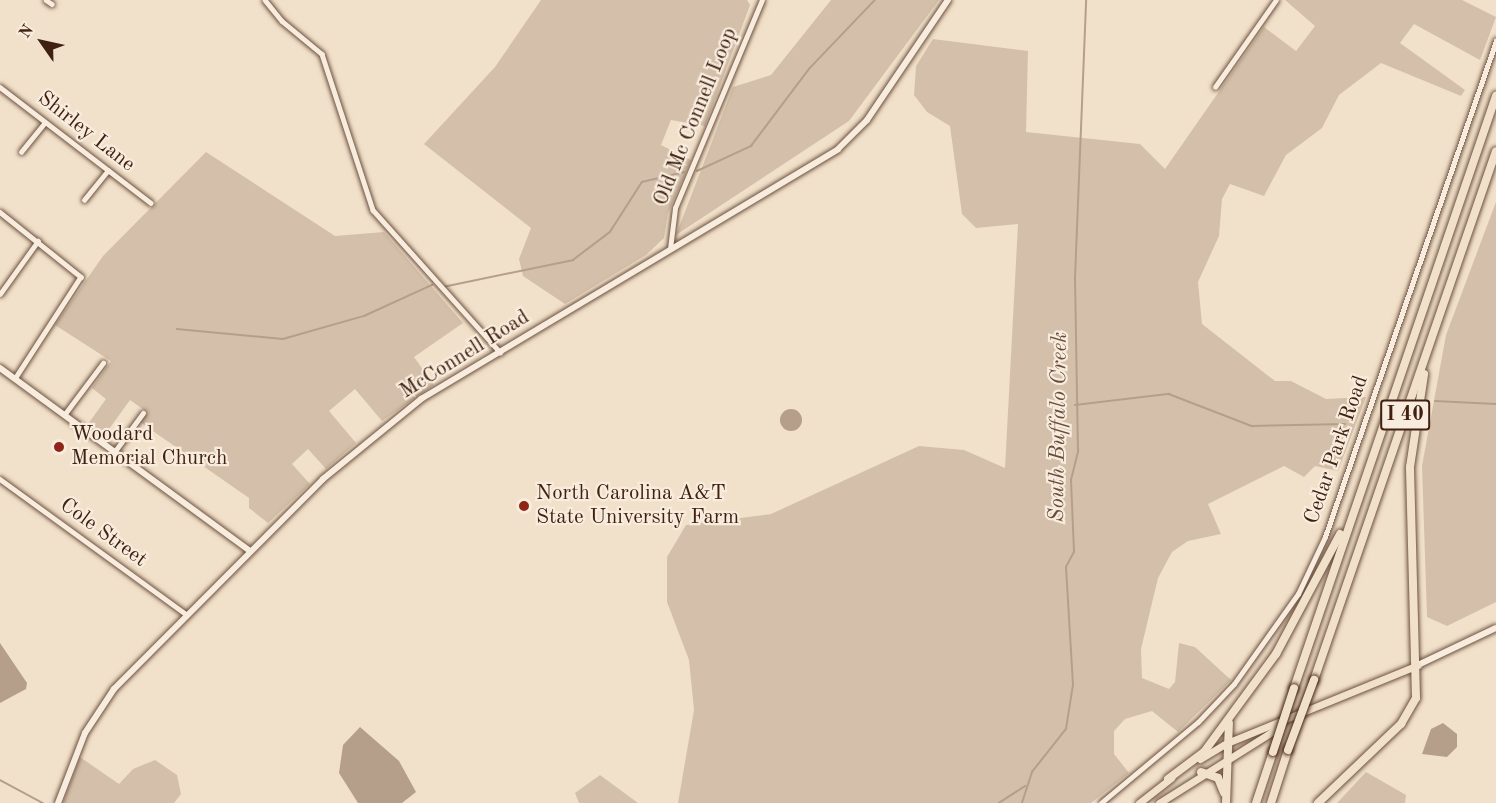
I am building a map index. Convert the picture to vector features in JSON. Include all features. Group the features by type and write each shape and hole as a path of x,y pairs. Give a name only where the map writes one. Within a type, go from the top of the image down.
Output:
{"highway":[{"name":"I 40","path":"1256,803 1350,515 1496,96"},
{"name":"I 40","path":"1271,803 1496,151"},
{"path":"1318,803 1409,714 1418,665 1410,467 1430,345"},
{"path":"1168,779 1204,752 1303,611 1350,515"},
{"path":"1226,803 1227,743 1231,714"},
{"path":"1201,772 1218,778 1226,803"}],"main road":[{"path":"1139,803 1168,779 1227,743 1293,720 1418,665"},
{"path":"1159,803 1201,772 1293,720"}],"street":[{"path":"46,0 52,4"},
{"path":"266,0 282,21 322,54 374,210 500,352"},
{"name":"Old Mc Connell Loop","path":"670,249 675,208 761,0"},
{"name":"McConnell Road","path":"58,803 99,708 250,551 377,433 500,352 851,138 948,0"},
{"path":"1215,87 1276,0"},
{"name":"Cedar Park Road","path":"1101,803 1227,692 1298,594 1325,537 1496,41"},
{"name":"Shirley Lane","path":"0,87 151,203"},
{"path":"21,152 45,122"},
{"path":"84,201 108,170"},
{"path":"0,212 81,277 15,379"},
{"path":"0,294 38,241"},
{"path":"64,415 103,363"},
{"path":"0,368 250,551"},
{"path":"115,452 143,413"},
{"name":"Cole Street","path":"0,479 187,615"},
{"path":"1418,665 1496,628"}],"shaded area":[{"path":"541,0 747,0 750,5 705,126 671,120 661,145 691,160 668,213 664,238 646,255 565,304 523,276 519,259 531,228 424,144 495,67"},
{"path":"831,0 939,0 849,121 676,235 733,87 771,75"},
{"path":"1285,0 1462,0 1496,17 1480,60 1414,24 1400,43 1465,90 1461,96 1381,63 1339,95 1322,128 1286,155 1264,196 1230,184 1222,199 1219,236 1198,282 1202,324 1275,381 1291,381 1326,399 1366,397 1338,471 1315,466 1304,477 1284,466 1208,504 1221,534 1188,541 1172,552 1158,578 1141,649 1142,678 1169,689 1175,682 1179,643 1195,647 1231,680 1178,732 1152,711 1125,719 1114,731 1114,754 1129,773 1091,803 678,803 694,710 689,660 667,602 667,557 686,525 771,514 919,446 964,450 1005,468 1018,224 976,228 962,214 950,126 927,112 914,95 916,66 933,39 1028,51 1026,132 1140,144 1165,169 1264,27 1296,51 1315,26"},
{"path":"206,152 335,236 384,232 463,323 414,357 434,385 382,421 355,389 329,411 356,443 326,469 308,449 292,464 310,484 268,523 249,508 249,498 140,422 147,412 130,400 104,436 88,424 106,399 92,388 111,361 55,325 103,256"},
{"path":"1496,202 1496,602 1447,626 1427,617 1422,466 1446,335"},
{"path":"791,409 799,412 802,420 799,428 791,431 783,428 780,420 783,412"},
{"path":"0,643 27,683 26,689 0,703"},
{"path":"1443,723 1457,734 1457,747 1447,757 1422,754 1431,729"},
{"path":"360,727 399,761 416,792 402,803 358,803 339,773 343,745"},
{"path":"80,757 119,784 133,769 155,760 177,775 181,794 174,803 63,803"},
{"path":"1366,772 1406,795 1405,803 1337,803"},
{"path":"600,775 638,803 579,803 575,793"}],"waterway":[{"path":"697,171 751,146 809,69 875,0"},
{"name":"South Buffalo Creek","path":"1022,803 1032,772 1066,729 1073,685 1066,567 1074,552 1071,480 1078,451 1075,278 1086,0"},
{"path":"443,287 573,260 610,232 642,182 684,172"},
{"path":"177,329 283,339 364,316 432,285"},
{"path":"1075,405 1169,394 1252,426 1345,424"},
{"path":"1435,401 1496,404"},
{"path":"0,780 43,803"},
{"path":"999,803 1025,786"}],"place":[{"name":"Woodard Memorial Church","path":"59,447"},
{"name":"North Carolina A&T State University Farm","path":"524,506"}]}
